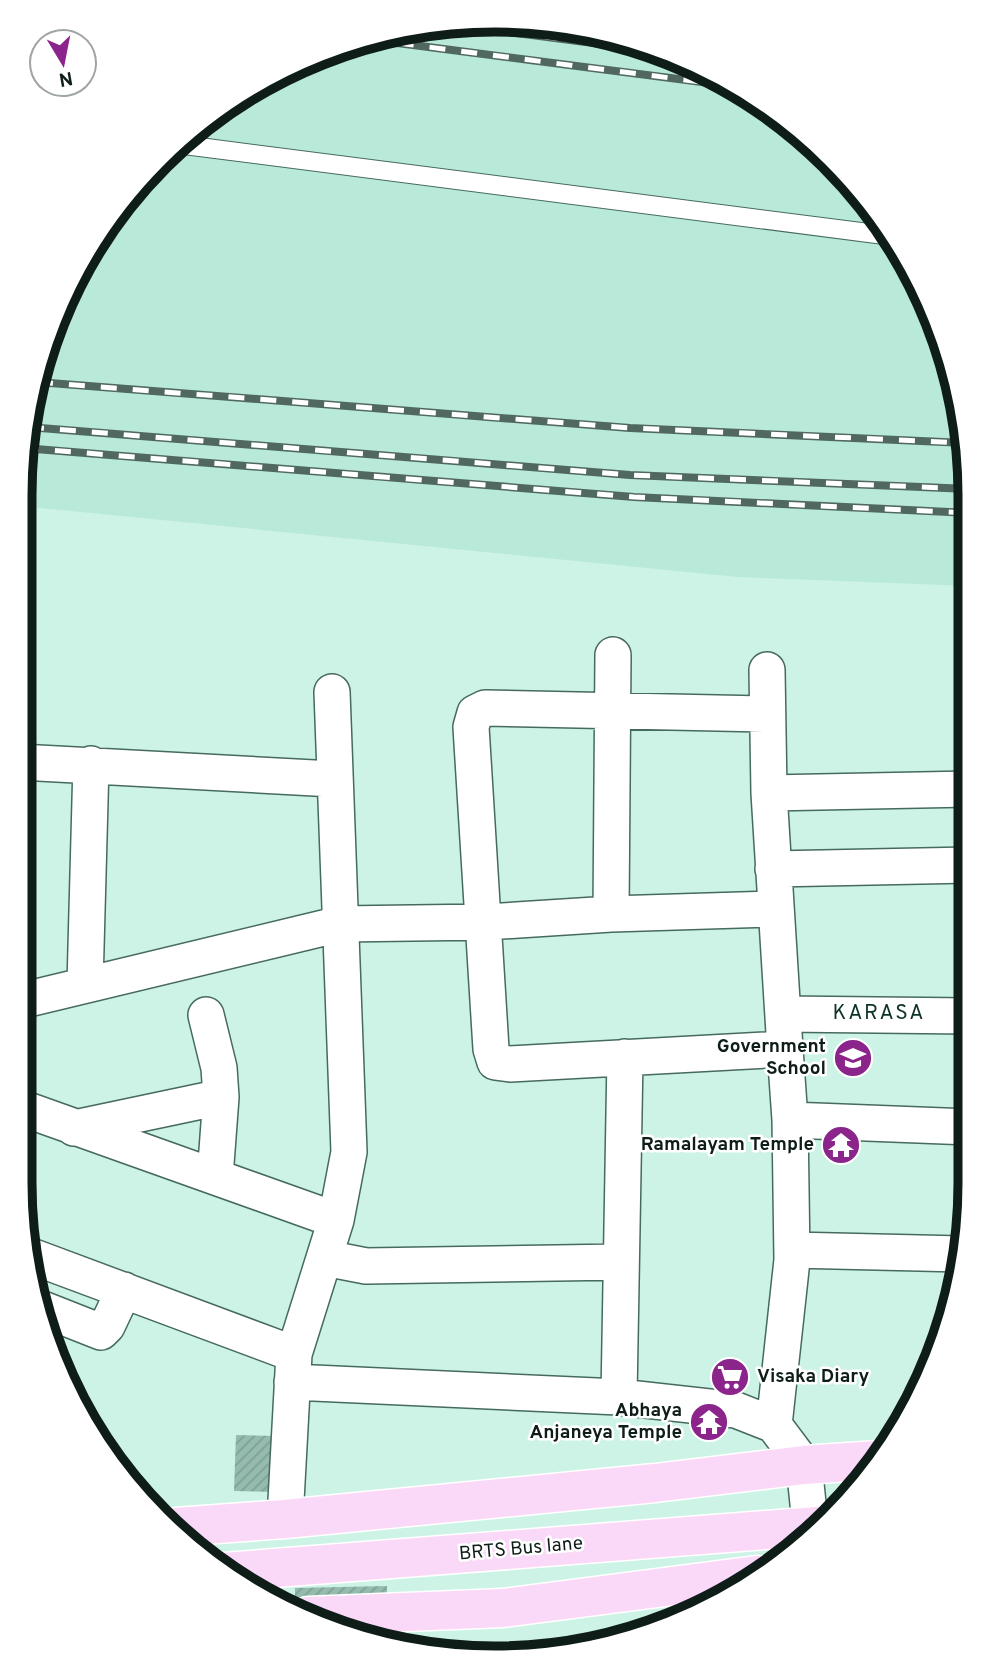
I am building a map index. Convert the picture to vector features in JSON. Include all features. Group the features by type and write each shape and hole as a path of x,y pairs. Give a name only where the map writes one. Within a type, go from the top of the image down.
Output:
{"main road":[{"path":"184,1526 285,1519 866,1461"},
{"name":"BRTS Bus lane","path":"241,1571 804,1529"},
{"path":"329,1615 503,1608 738,1578"}],"street":[{"path":"611,914 613,655"},
{"path":"767,670 769,793 790,1120 792,1251 774,1425"},
{"path":"285,1519 292,1384 336,1220 349,1152 333,779 332,692"},
{"path":"766,714 485,708 475,713 471,727 491,1049 495,1062 510,1065 785,1049"},
{"path":"32,762 333,779"},
{"path":"85,984 91,764"},
{"path":"769,793 958,789"},
{"path":"773,869 958,865"},
{"path":"32,998 340,924 485,922 611,914 776,909"},
{"path":"783,1014 958,1016"},
{"path":"206,1015 219,1068 221,1097 215,1177"},
{"path":"620,1397 625,1057"},
{"path":"72,1128 221,1097"},
{"path":"32,1112 336,1220"},
{"path":"790,1120 958,1127"},
{"path":"792,1251 953,1254"},
{"path":"325,1258 366,1266 620,1262"},
{"path":"38,1260 116,1307 292,1384 620,1397 736,1409 774,1425 804,1465 812,1521"},
{"path":"50,1312 97,1332 116,1307"}],"lane":[{"path":"189,147 878,234"}],"shaded area":[{"path":"465,32 555,35 644,56 700,79 753,110 801,147 843,189 880,237 911,290 934,346 950,405 958,465 958,586 738,577 32,507 35,435 56,346 79,290 94,263 127,213 147,189 167,167 213,127 290,79 375,47"}],"building":[{"path":"236,1435 278,1436 276,1492 234,1491"},
{"path":"387,1586 387,1607 312,1609 295,1601 295,1588"}],"railway":[{"path":"509,32 604,44"},
{"path":"394,43 706,83"},
{"path":"45,383 630,428 956,443"},
{"path":"36,428 630,475 958,489"},
{"path":"34,449 634,497 958,512"}],"place":[{"name":"Government School","path":"853,1058"},
{"name":"Ramalayam Temple","path":"841,1145"},
{"name":"Visaka Diary","path":"730,1377"},
{"name":"Abhaya Anjaneya Temple","path":"709,1422"}],"district":[{"name":"KARASA","path":"879,1013"}]}
